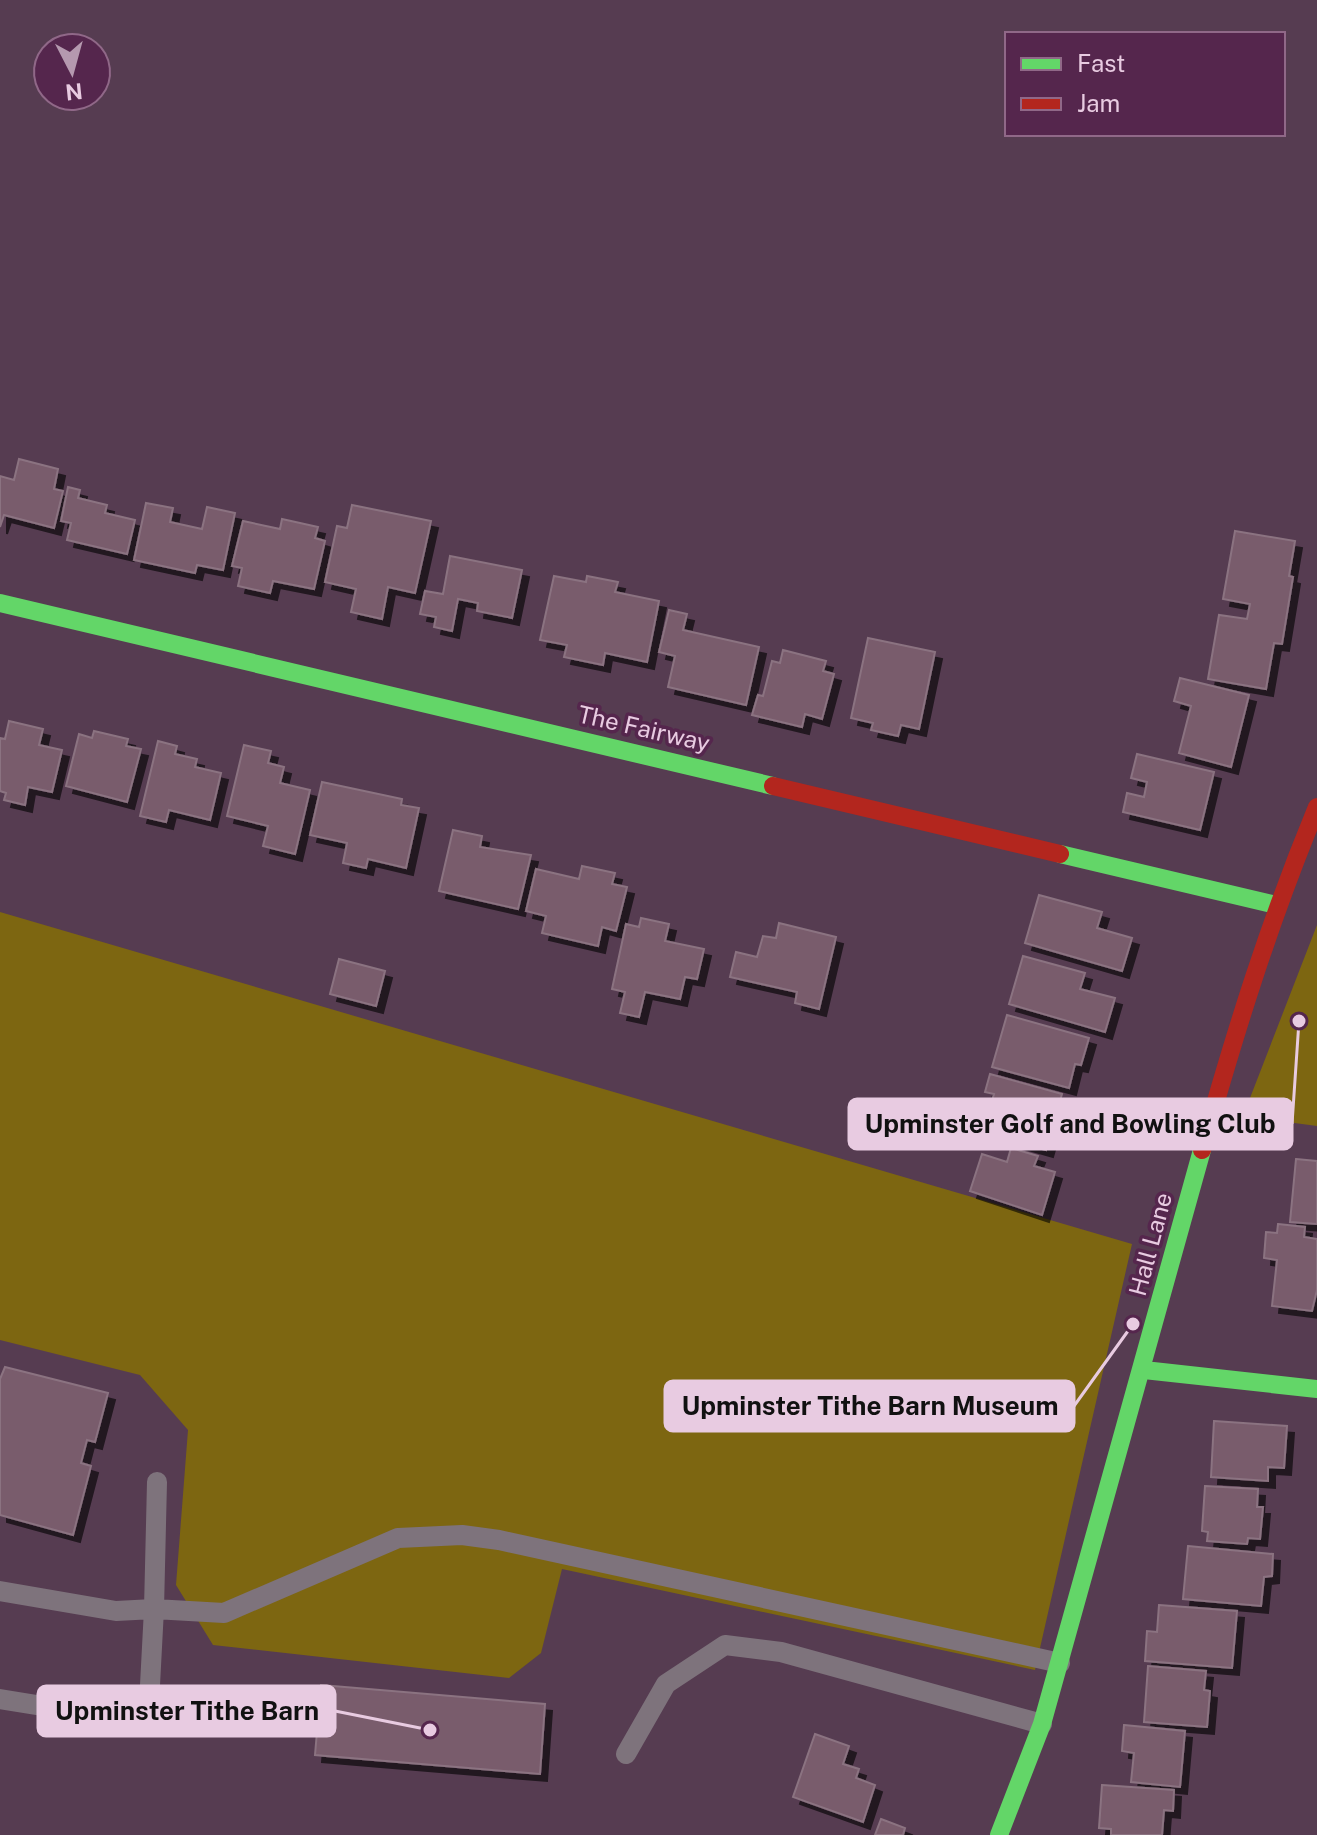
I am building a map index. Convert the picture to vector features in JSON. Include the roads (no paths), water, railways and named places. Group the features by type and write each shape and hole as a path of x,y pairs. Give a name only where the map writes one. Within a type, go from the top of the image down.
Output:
{"street":[{"name":"The Fairway","path":"0,603 1276,905"},
{"name":"Hall Lane","path":"999,1835 1042,1724 1060,1663 1144,1370 1164,1279 1247,989 1276,905 1317,807"},
{"path":"1144,1370 1317,1389"}],"lane":[{"path":"0,1699 148,1723 157,1482"},
{"path":"0,1591 116,1611 154,1609 224,1613 398,1538 462,1535 499,1540 1060,1663"},
{"path":"626,1754 666,1684 725,1645 781,1652 1042,1724"}],"place":[{"name":"Upminster Golf and Bowling Club","path":"1299,1021"},
{"name":"Upminster Tithe Barn Museum","path":"1133,1324"},
{"name":"Upminster Tithe Barn","path":"430,1730"}]}
